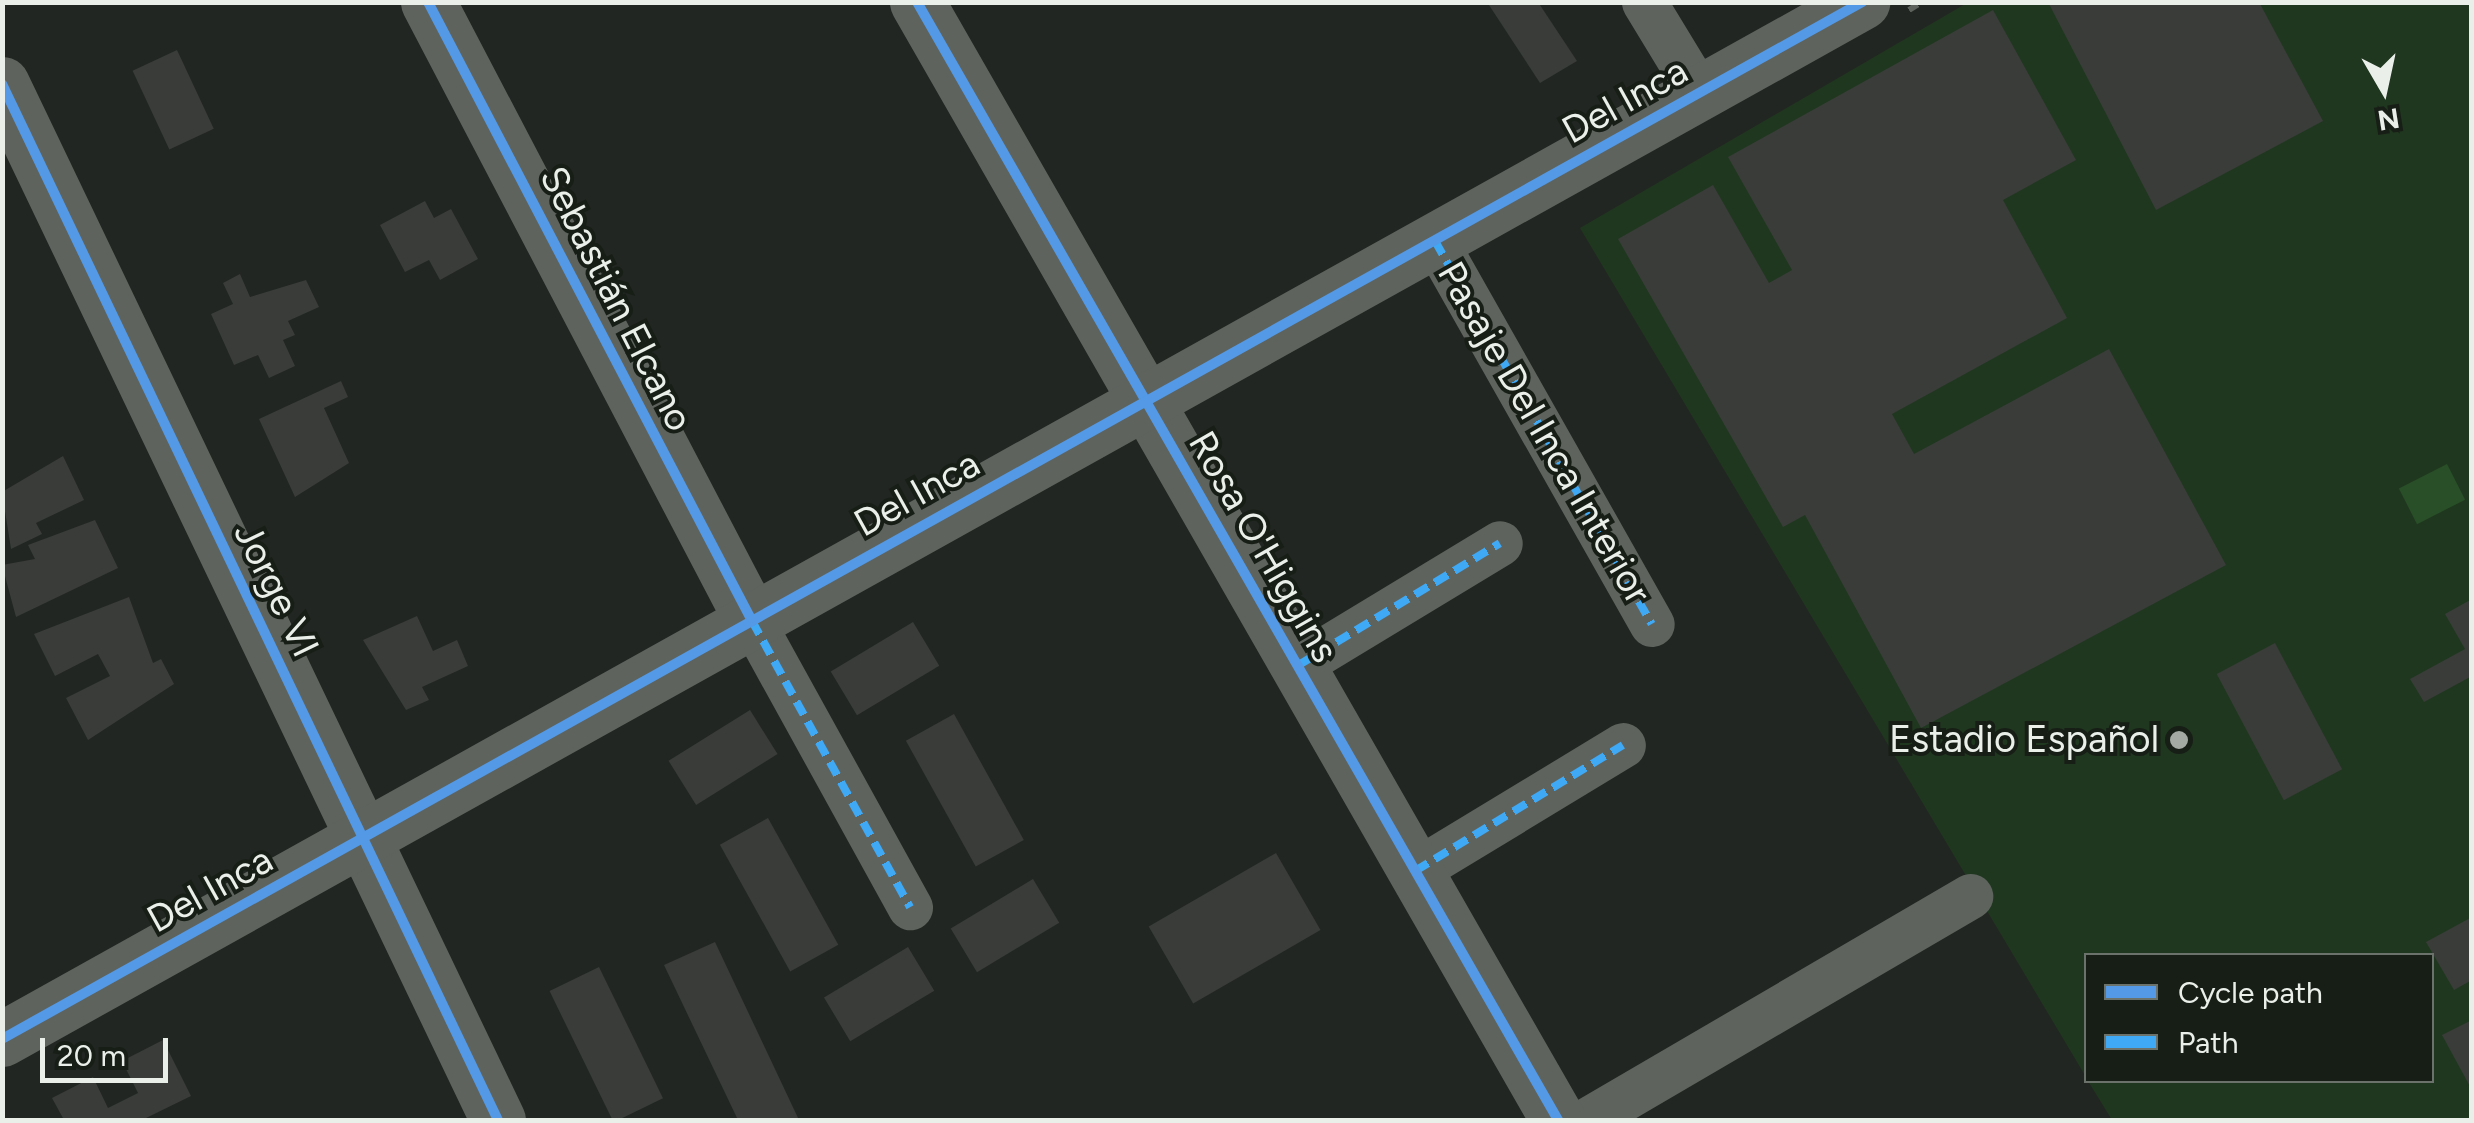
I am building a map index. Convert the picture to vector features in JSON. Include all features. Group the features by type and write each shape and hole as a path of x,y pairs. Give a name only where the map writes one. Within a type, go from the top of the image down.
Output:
{"street":[{"name":"Sebastián Elcano","path":"428,2 752,622"},
{"name":"Rosa O'Higgins","path":"916,2 1558,1120"},
{"path":"1644,2 1700,94"},
{"name":"Del Inca","path":"2,1039 1862,2"},
{"name":"Jorge VI","path":"2,84 498,1120"},
{"name":"Pasaje Del Inca Interior","path":"1435,241 1652,624"},
{"path":"1297,666 1500,544"},
{"path":"752,622 910,906"},
{"path":"1415,871 1623,745"},
{"path":"1587,1120 1970,896"}],"shaded area":[{"name":"Estadio Español","path":"1967,3 2471,3 2471,1120 2112,1120 2089,1083 2434,1083 2434,953 2084,953 2084,1074 1580,228"},
{"path":"2447,464 2465,500 2417,524 2399,489"}],"building":[{"path":"1487,2 1538,2 1577,61 1540,83"},
{"path":"2048,2 2259,2 2323,121 2156,210"},
{"path":"1993,10 2076,160 2003,200 2067,318 1892,414 1914,454 2109,349 2226,565 1921,728 1805,515 1783,527 1618,239 1713,185 1769,283 1792,270 1728,157"},
{"path":"177,50 214,129 169,150 133,71"},
{"path":"425,201 434,218 451,209 478,259 440,280 429,260 405,272 380,225"},
{"path":"240,274 250,297 306,280 319,307 288,321 295,335 283,340 295,366 269,378 258,355 234,365 211,314 233,304 223,283"},
{"path":"341,381 348,397 324,408 349,463 295,497 259,419"},
{"path":"63,456 84,500 36,523 42,534 11,549 2,492"},
{"path":"95,520 118,568 16,617 2,565 35,559 28,545"},
{"path":"129,597 153,663 161,659 174,684 88,740 66,698 110,676 98,654 55,676 34,634"},
{"path":"2472,599 2472,676 2424,702 2410,679 2465,649 2445,614"},
{"path":"417,616 433,651 457,640 468,666 422,687 429,700 406,710 363,640"},
{"path":"913,622 939,666 857,715 831,671"},
{"path":"2275,643 2342,769 2284,800 2217,674"},
{"path":"750,710 778,754 696,805 669,761"},
{"path":"954,714 1024,840 976,867 906,741"},
{"path":"768,818 838,945 790,971 720,845"},
{"path":"1276,853 1320,930 1193,1004 1149,926"},
{"path":"1033,879 1059,923 977,972 951,928"},
{"path":"2472,917 2472,980 2454,990 2426,942"},
{"path":"715,942 799,1120 738,1120 664,965"},
{"path":"908,947 934,991 850,1041 824,997"},
{"path":"599,967 663,1098 612,1120 550,991"},
{"path":"2472,1020 2472,1090 2442,1035"},
{"path":"163,1040 191,1096 142,1120 64,1120 52,1098 93,1077 108,1108 138,1093 122,1061"}],"marked path":[{"path":"1435,241 1652,624"},
{"path":"1297,666 1500,543"},
{"path":"752,621 910,907"},
{"path":"1415,871 1623,745"}],"cycle path":[{"path":"428,2 752,621"},
{"path":"917,2 1558,1120"},
{"path":"2,1039 1862,2"},
{"path":"2,84 498,1120"}],"place":[{"name":"Estadio Español","path":"2179,740"}]}
